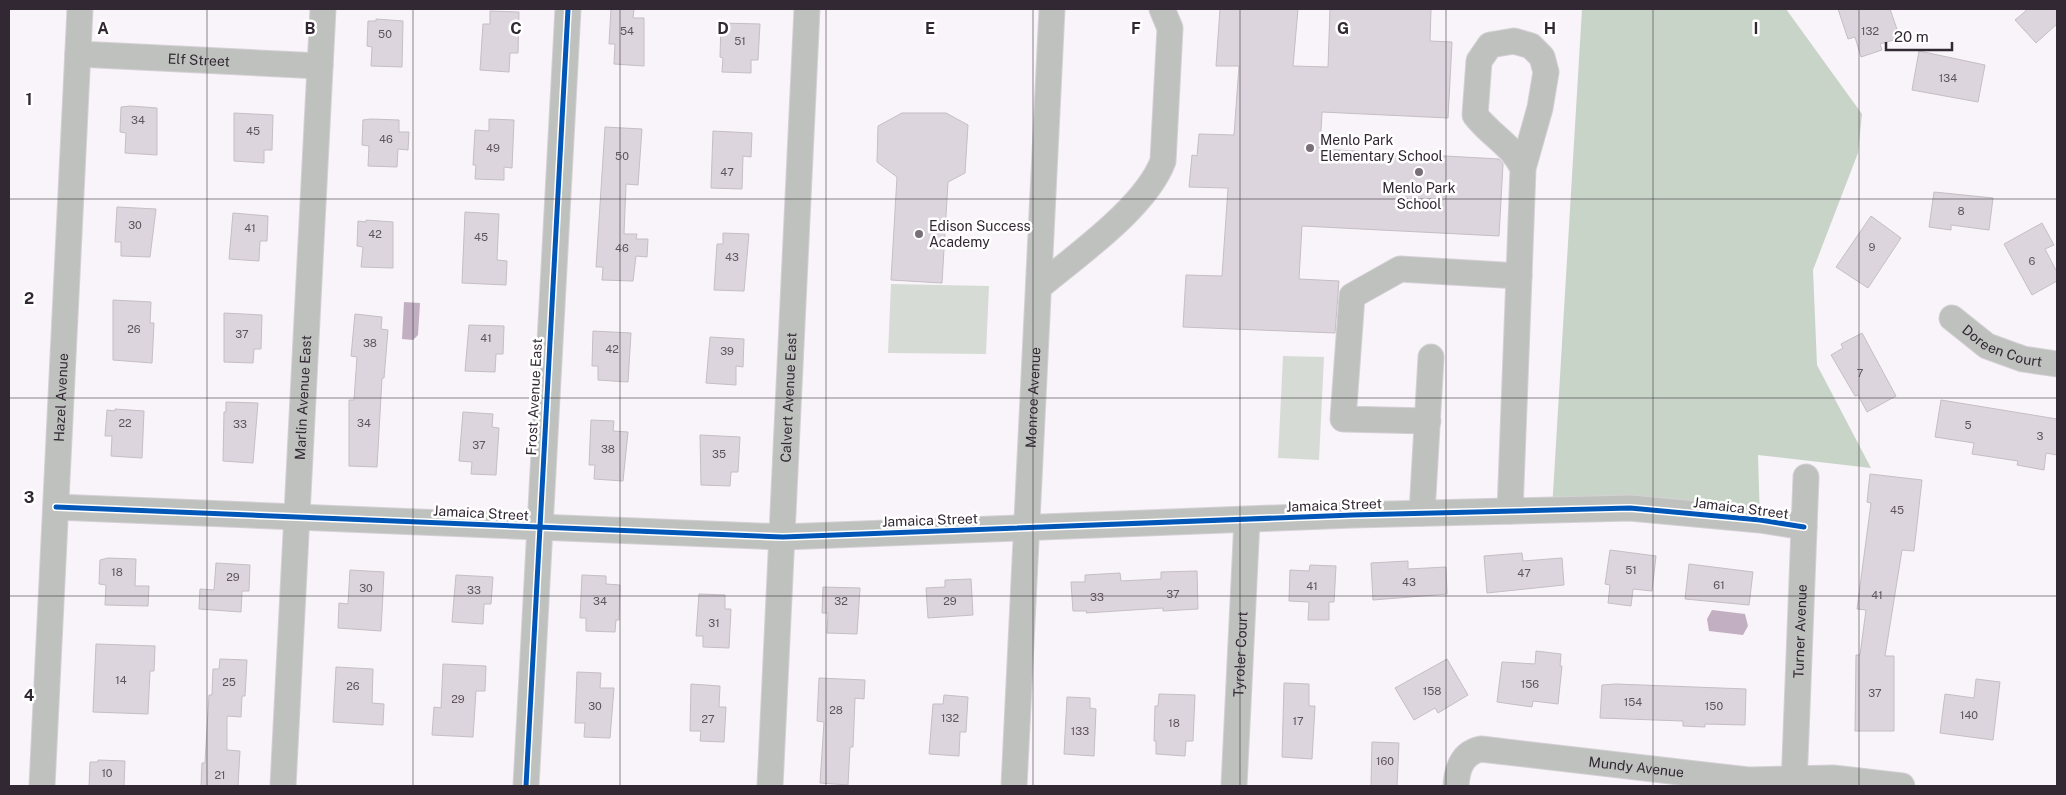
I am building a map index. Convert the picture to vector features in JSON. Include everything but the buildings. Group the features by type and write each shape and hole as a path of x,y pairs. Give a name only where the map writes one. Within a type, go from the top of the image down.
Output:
{"street":[{"name":"Hazel Avenue","path":"42,786 80,9"},
{"name":"Marlin Avenue East","path":"283,786 323,9"},
{"name":"Frost Avenue East","path":"526,786 538,527 568,9"},
{"name":"Calvert Avenue East","path":"770,786 807,9"},
{"name":"Monroe Avenue","path":"1014,786 1052,9"},
{"path":"1039,287 1129,210 1157,176 1163,161 1170,28 1162,9"},
{"path":"1510,511 1523,168 1540,108 1546,72 1542,57 1532,46 1514,41 1490,45 1479,62 1475,115 1486,129 1512,149 1523,168"},
{"name":"Elf Street","path":"78,54 320,66"},
{"path":"1428,421 1344,419 1352,296 1400,269 1519,276"},
{"name":"Doreen Court","path":"1952,318 1987,346 2023,359 2057,364"},
{"path":"1422,513 1431,357"},
{"name":"Turner Avenue","path":"1794,783 1806,477"},
{"name":"Jamaica Street","path":"56,507 783,537 1422,513 1630,508 1760,520 1804,527"},
{"name":"Tyroler Court","path":"1234,786 1247,520"},
{"name":"Mundy Avenue","path":"1456,786 1460,765 1472,751 1481,749 1748,780 1794,783 1833,778 1902,786"}],"shaded area":[{"path":"1582,9 1786,9 1862,114 1858,153 1813,270 1817,365 1871,468 1758,455 1760,520 1552,510"},
{"path":"891,284 989,286 986,354 888,353"},
{"path":"404,302 420,303 418,335 413,340 402,339"},
{"path":"1283,356 1324,357 1319,460 1278,458"},
{"path":"1712,610 1745,614 1748,626 1743,635 1709,631 1707,619"}],"cycle path":[{"path":"526,786 568,9"},
{"path":"56,507 783,537 1353,515 1630,508 1760,520 1804,527"}],"place":[{"name":"Menlo Park Elementary School","path":"1310,148"},
{"name":"Menlo Park School","path":"1419,172"},
{"name":"Edison Success Academy","path":"919,234"}]}
